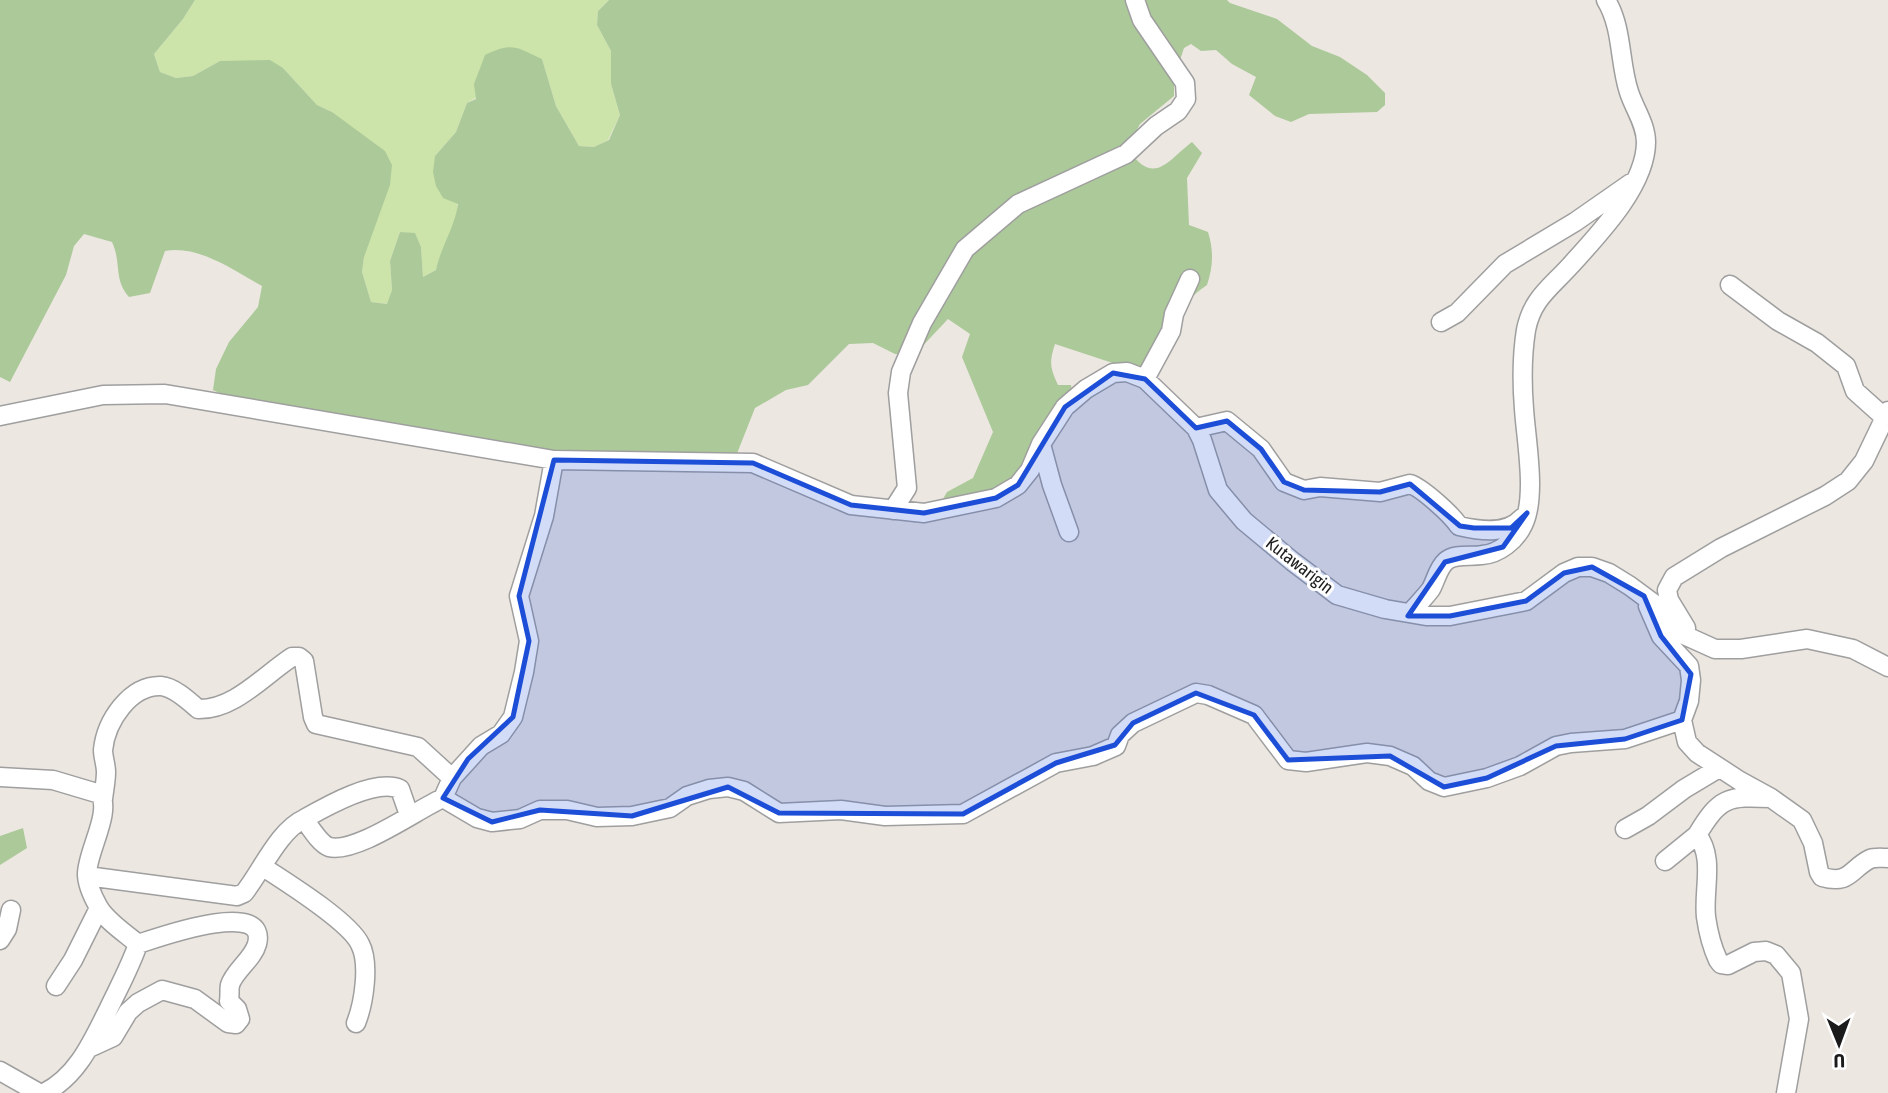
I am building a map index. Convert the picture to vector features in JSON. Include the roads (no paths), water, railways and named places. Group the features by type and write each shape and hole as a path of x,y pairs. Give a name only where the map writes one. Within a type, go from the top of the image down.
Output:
{"street":[{"path":"893,510 907,488 898,393 901,372 922,323 965,249 1018,204 1126,154 1156,126 1178,111 1186,99 1185,83 1142,20 1135,0"},
{"path":"1410,613 1430,590 1445,562 1452,557 1486,555 1503,547 1516,537 1524,524 1530,479 1524,408 1524,359 1529,318 1535,302 1570,266 1618,209 1637,179 1646,141 1641,120 1628,92 1616,24 1606,0"},
{"path":"1441,322 1457,313 1505,264 1575,222 1637,179"},
{"path":"0,416 103,395 164,394 554,460 753,463 851,505 923,513 996,498 1018,485 1030,470 1041,444 1065,407 1086,389 1113,373 1127,372 1145,380 1171,331 1174,314 1190,279"},
{"path":"1700,643 1688,630 1669,600 1667,590 1674,577 1721,548 1825,496 1848,481 1864,461 1886,414 1855,391 1846,366 1817,343 1779,321 1730,285"},
{"name":"Kutawarigin","path":"1145,380 1196,428 1219,491 1244,521 1337,595 1385,609 1450,615 1526,601 1564,573 1578,567 1592,567 1609,573 1644,596 1684,635 1715,649 1741,649 1790,640 1824,641 1853,649 1888,667"},
{"path":"1196,428 1227,421 1261,449 1283,482 1304,490 1320,487 1380,492 1409,484 1428,495 1453,517 1459,526 1474,528 1511,528 1527,513"},
{"path":"1041,444 1069,532"},
{"path":"304,819 324,844 337,847 366,840 443,798 453,778 481,746 501,734 513,717 528,641 519,596 544,516 554,460"},
{"path":"1644,596 1661,636 1689,666 1689,701 1682,720 1691,748 1802,820 1813,843 1822,877 1840,879 1850,876 1870,859 1888,858"},
{"path":"138,944 99,908 87,876 104,805 106,773 103,750 110,728 127,698 145,689 164,686 186,698 198,709 212,709 233,699 292,657 299,657 304,661 316,724 418,747 453,778"},
{"path":"443,798 477,818 492,822 520,819 540,810 567,810 597,817 632,816 670,808 687,796 709,789 728,787 744,791 779,813 841,810 885,816 963,814 1056,763 1093,756 1116,746 1120,736 1133,723 1196,693 1208,695 1254,715 1288,760 1306,762 1367,753 1390,756 1413,766 1429,781 1444,787 1487,778 1520,766 1556,746 1625,738 1682,720"},
{"path":"1625,829 1719,768"},
{"path":"0,777 53,780 100,794 103,799"},
{"path":"87,876 237,895 244,893 281,839 297,822 332,803 386,786 400,789 409,815"},
{"path":"1665,862 1697,835 1717,805 1729,799 1770,798"},
{"path":"1697,835 1702,841 1707,860 1706,917 1718,960 1721,964 1728,965 1754,952 1766,951 1776,955 1791,974 1799,1019 1786,1093"},
{"path":"263,867 307,896 359,941 363,952 363,1003 356,1023"},
{"path":"56,986 73,960 99,908"},
{"path":"0,940 7,929 11,910"},
{"path":"89,1048 113,1037 128,1012 138,1003 162,990 195,999 228,1023 236,1024 240,1019 237,1009 229,1001 230,984 257,945 258,935 255,928 239,922 205,924 138,944"},
{"path":"44,1093 55,1088 74,1069 89,1048 130,967 138,944"},
{"path":"0,1071 39,1093"}]}
